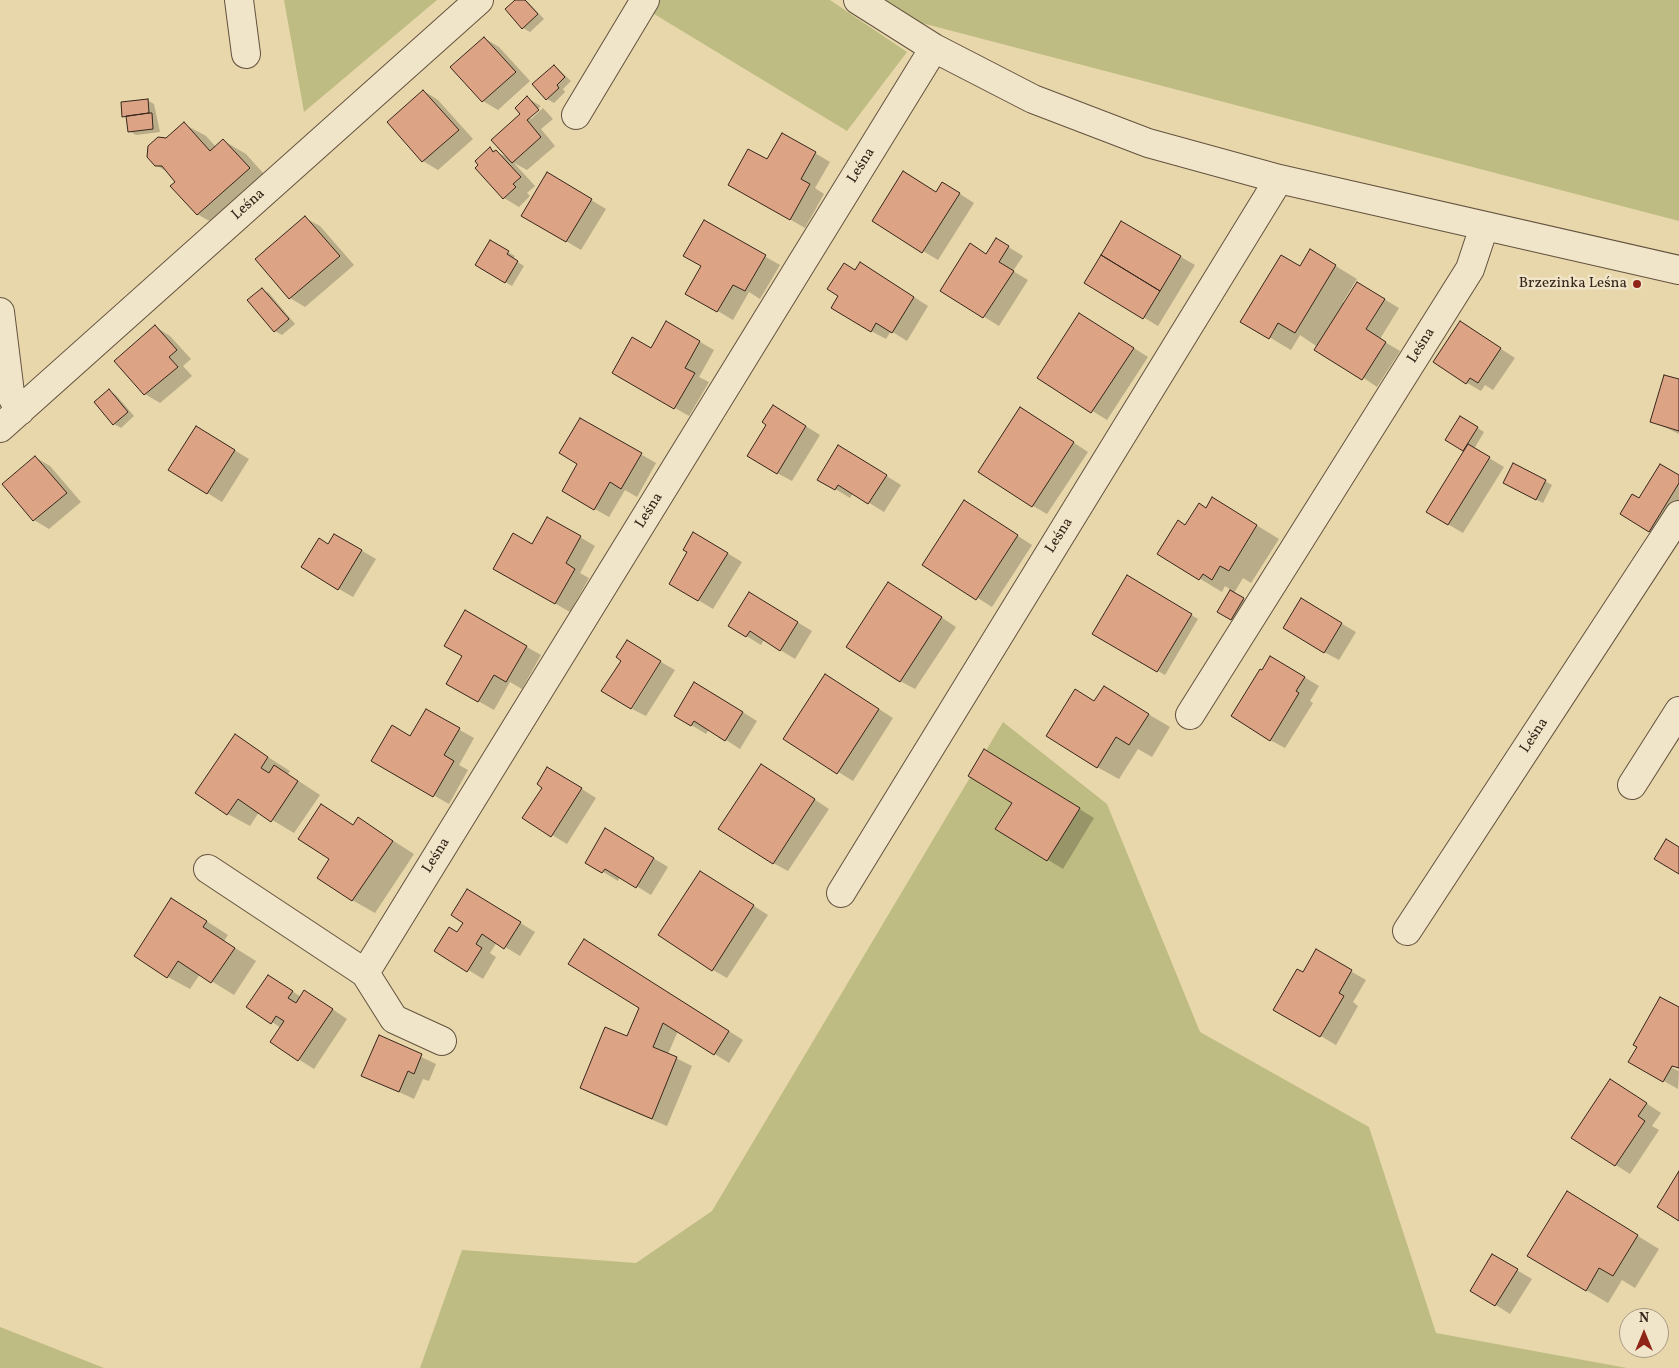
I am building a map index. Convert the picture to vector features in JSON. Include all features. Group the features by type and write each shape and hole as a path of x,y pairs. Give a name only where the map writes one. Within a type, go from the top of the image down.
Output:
{"street":[{"path":"239,0 246,54"},
{"name":"Leśna","path":"10,419 479,0"},
{"path":"576,115 645,0"},
{"path":"858,0 934,48 1033,98 1148,143 1279,179 1679,270"},
{"name":"Leśna","path":"364,973 934,48"},
{"name":"Leśna","path":"841,893 1279,179"},
{"name":"Leśna","path":"1190,715 1470,269 1484,226"},
{"name":"Leśna","path":"0,312 10,393 10,419"},
{"name":"Leśna","path":"1407,931 1679,515"},
{"path":"1632,785 1679,711"},
{"path":"208,869 364,973 394,1019 442,1041"}],"shaded area":[{"path":"284,0 437,0 304,112"},
{"path":"631,0 830,0 907,52 847,131"},
{"path":"885,0 1679,0 1679,221 914,21"},
{"path":"1003,722 1107,804 1200,1032 1369,1127 1436,1333 1627,1368 420,1368 462,1250 636,1263 712,1211"},
{"path":"0,1327 104,1368 0,1368"}],"building":[{"path":"515,0 525,0 538,14 522,29 505,9"},
{"path":"484,37 516,72 482,102 450,67"},
{"path":"554,65 565,77 557,85 559,88 546,100 532,84"},
{"path":"423,90 459,130 422,162 387,122"},
{"path":"527,96 539,110 527,120 541,137 512,163 491,140 520,114 515,108"},
{"path":"148,99 149,113 122,117 121,102"},
{"path":"152,113 153,129 128,132 126,116"},
{"path":"184,122 210,151 223,139 250,168 197,215 170,186 175,182 162,166 155,166 147,157 148,146 158,137 166,138"},
{"path":"782,133 816,152 801,179 810,184 790,220 728,185 748,149 767,159"},
{"path":"490,147 493,152 496,150 521,177 513,184 516,187 503,199 475,168 478,165 475,161"},
{"path":"903,171 936,192 942,182 960,193 922,253 872,221"},
{"path":"547,172 592,199 566,242 521,216"},
{"path":"305,216 340,256 289,299 255,259"},
{"path":"704,220 766,255 745,291 733,285 717,312 685,294 701,266 683,256"},
{"path":"1121,221 1181,256 1160,291 1101,255"},
{"path":"996,238 1009,246 999,262 1014,271 983,318 940,291 970,243 986,254"},
{"path":"490,240 509,251 507,254 518,261 505,283 475,265"},
{"path":"1310,249 1336,265 1295,333 1278,323 1269,339 1240,322 1281,255 1300,266"},
{"path":"1101,255 1160,291 1143,319 1084,283"},
{"path":"860,262 914,297 892,333 876,323 871,332 831,308 838,296 827,289 844,263 855,270"},
{"path":"1357,282 1385,299 1366,329 1386,342 1362,380 1314,350"},
{"path":"262,288 289,319 274,332 247,300"},
{"path":"1079,313 1134,348 1091,413 1037,378"},
{"path":"666,321 700,341 685,368 695,373 674,409 612,373 632,337 651,348"},
{"path":"1460,321 1501,348 1478,383 1470,378 1466,384 1433,362"},
{"path":"155,325 177,350 169,357 178,367 144,395 114,361"},
{"path":"1664,375 1679,379 1679,431 1650,422"},
{"path":"109,389 128,412 113,425 94,402"},
{"path":"773,405 806,426 777,474 747,456 766,425 762,422"},
{"path":"1020,407 1074,442 1032,507 978,472"},
{"path":"1460,416 1478,427 1463,451 1445,440"},
{"path":"580,418 642,453 621,489 610,482 594,510 562,491 577,464 559,453"},
{"path":"196,426 235,450 207,494 168,470"},
{"path":"1468,444 1490,457 1448,525 1426,512"},
{"path":"838,445 887,475 868,504 838,485 835,490 817,480"},
{"path":"35,456 67,493 33,521 2,484"},
{"path":"1513,463 1546,480 1536,500 1503,483"},
{"path":"1660,464 1679,475 1679,483 1649,532 1620,514 1632,494 1639,498"},
{"path":"1212,497 1257,525 1229,571 1220,566 1212,580 1203,574 1199,580 1157,554 1178,520 1185,525 1199,503 1206,508"},
{"path":"964,500 1018,535 976,600 922,565"},
{"path":"547,517 581,536 566,563 575,569 555,604 493,569 513,533 532,544"},
{"path":"693,532 728,553 698,601 669,584 687,552 683,550"},
{"path":"334,534 362,550 338,590 301,567 319,538 328,544"},
{"path":"1127,575 1192,614 1157,672 1092,634"},
{"path":"888,582 942,617 900,682 846,647"},
{"path":"1230,590 1244,598 1231,620 1217,612"},
{"path":"749,592 798,622 780,651 750,631 746,637 728,626"},
{"path":"1301,598 1342,623 1324,653 1283,628"},
{"path":"465,610 527,646 506,682 494,675 478,702 446,684 462,656 444,646"},
{"path":"627,640 661,661 631,709 601,691 621,661 616,657"},
{"path":"1270,656 1305,677 1296,691 1299,693 1270,741 1231,716"},
{"path":"825,674 879,709 837,774 783,739"},
{"path":"694,682 743,712 725,741 694,721 691,726 674,716"},
{"path":"1104,686 1149,714 1129,745 1116,737 1097,768 1046,736 1075,689 1094,701"},
{"path":"426,709 460,728 444,755 454,761 433,797 371,761 392,725 410,736"},
{"path":"235,734 268,757 261,768 269,773 274,765 298,781 271,822 238,799 227,815 195,793"},
{"path":"984,749 1080,808 1047,861 995,829 1012,803 968,776"},
{"path":"761,764 815,799 773,864 718,829"},
{"path":"547,767 582,788 551,837 522,818 542,788 537,784"},
{"path":"321,804 353,825 358,817 393,841 352,901 317,878 329,859 298,839"},
{"path":"605,828 654,858 636,888 605,869 602,873 585,863"},
{"path":"1666,839 1679,847 1679,874 1654,859"},
{"path":"700,871 754,905 712,971 658,935"},
{"path":"467,889 521,922 504,949 482,934 476,944 482,948 467,972 434,951 449,927 457,932 463,923 451,915"},
{"path":"171,898 207,921 203,927 235,948 211,983 178,961 167,978 134,956"},
{"path":"584,939 729,1031 714,1055 663,1023 653,1047 677,1057 652,1119 580,1088 605,1027 627,1036 639,1008 568,964"},
{"path":"1316,949 1352,970 1339,993 1344,996 1320,1037 1273,1010 1297,969 1303,972"},
{"path":"268,975 293,991 288,998 296,1003 304,990 333,1009 298,1061 270,1042 284,1021 276,1016 271,1024 246,1007"},
{"path":"1660,997 1679,1007 1679,1068 1672,1066 1663,1082 1628,1062 1637,1047 1633,1045"},
{"path":"379,1035 422,1054 414,1074 408,1071 399,1092 361,1076"},
{"path":"1610,1079 1647,1103 1638,1116 1645,1121 1615,1166 1571,1138"},
{"path":"1679,1171 1679,1221 1657,1207"},
{"path":"1567,1191 1638,1235 1613,1276 1599,1268 1586,1291 1527,1256"},
{"path":"1492,1254 1518,1269 1495,1306 1470,1291"}],"place":[{"name":"Brzezinka Leśna","path":"1637,284"}]}
